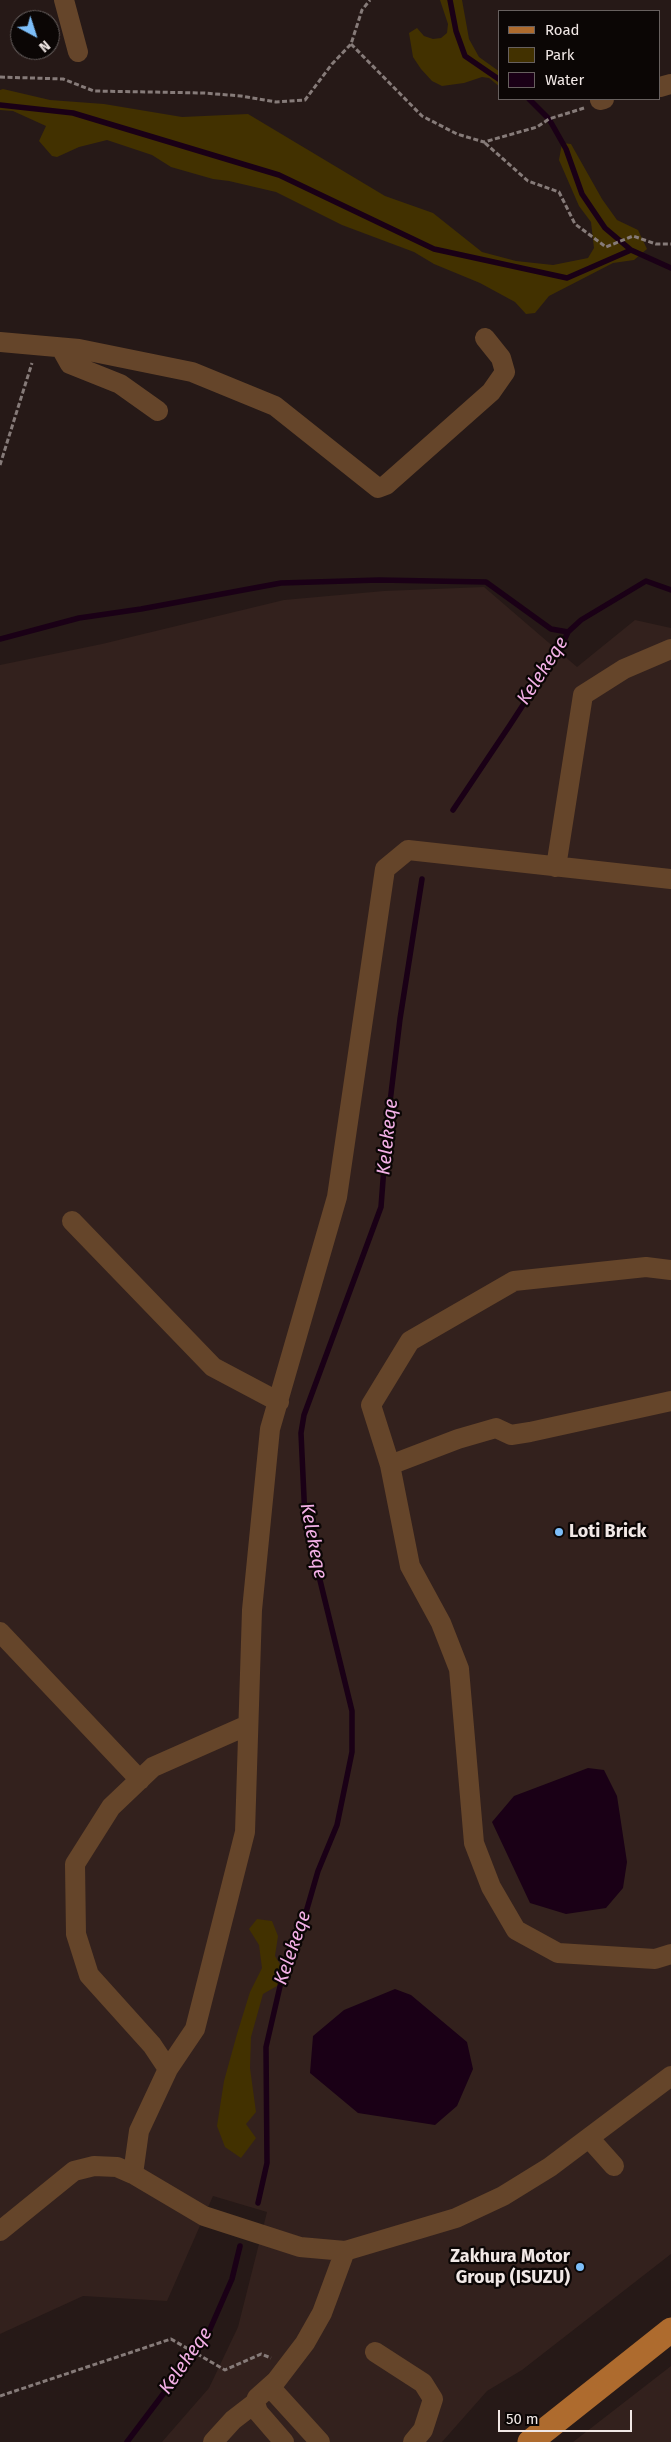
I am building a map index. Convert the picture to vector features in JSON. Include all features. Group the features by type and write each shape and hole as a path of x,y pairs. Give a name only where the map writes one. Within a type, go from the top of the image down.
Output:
{"main road":[{"path":"530,2442 671,2330"}],"street":[{"path":"64,0 78,52"},
{"path":"0,342 61,348 192,372 275,406 378,488 386,485 491,392 505,372 501,358 485,338"},
{"path":"61,348 70,364 120,384 158,411"},
{"path":"556,867 583,695 624,669 671,650"},
{"path":"133,2174 139,2131 168,2069 195,2029 245,1832 253,1601 270,1429 337,1197 385,869 408,850 671,879"},
{"path":"72,1221 212,1368 278,1402"},
{"path":"671,1270 646,1267 514,1281 410,1341 371,1405 390,1465 410,1566 440,1623 459,1669 474,1843 491,1887 516,1930 558,1953 655,1959 671,1954"},
{"path":"390,1465 458,1439 496,1428 511,1435 671,1401"},
{"path":"0,1632 140,1780"},
{"path":"168,2069 152,2045 89,1975 76,1934 76,1864 111,1807 153,1767 248,1725"},
{"path":"0,2231 74,2171 94,2166 117,2168 133,2174 204,2216 300,2247 345,2251 456,2218 503,2196 550,2167 671,2076"},
{"path":"589,2138 614,2166"},
{"path":"213,2442 233,2420 255,2403 257,2398 270,2387 305,2343 322,2314 345,2251"},
{"path":"375,2352 423,2383 433,2399 423,2430 413,2442"},
{"path":"270,2387 320,2442"},
{"path":"255,2403 258,2412 284,2442"}],"path":[{"path":"0,77 63,79 94,91 213,94 276,102 305,100 332,64 352,44 362,10 370,0"},
{"path":"352,44 422,116 457,134 484,142 528,181 559,192 575,224 606,247 633,236 656,244 671,244"},
{"path":"484,142 537,127 549,119 587,107 600,100"},
{"path":"0,465 38,346"},
{"path":"0,2396 171,2339 225,2370 261,2354 288,2365"}],"shaded area":[{"path":"484,587 577,667 635,620 671,628 671,2254 522,2370 487,2391 442,2442 162,2442 209,2388 238,2327 267,2212 213,2196 167,2301 83,2296 0,2334 0,665 102,644 284,600 384,591"},
{"path":"671,2366 671,2442 573,2442"}],"green space":[{"path":"440,0 462,0 469,39 479,57 498,71 498,85 489,78 482,77 464,83 442,86 432,81 421,69 413,57 409,33 417,28 424,36 433,39 441,38 447,33 448,24"},
{"path":"3,89 50,100 104,104 182,117 248,114 385,196 433,213 482,252 516,261 553,265 588,258 594,248 591,222 579,206 559,160 562,143 571,144 602,199 617,220 638,230 647,249 634,260 613,263 549,296 535,313 526,314 515,302 480,283 434,264 414,252 342,225 276,192 213,179 171,167 152,155 107,140 79,147 57,157 52,156 39,141 46,126 13,111 0,110 0,90"},
{"path":"257,1919 272,1921 278,1936 275,1956 289,1979 263,1994 251,2037 250,2068 256,2112 246,2124 256,2138 241,2158 225,2147 217,2126 224,2081 237,2034 250,1992 262,1968 259,1945 249,1929"}],"water":[{"path":"588,1768 604,1770 617,1796 627,1862 623,1888 606,1908 566,1914 530,1903 492,1822 514,1796"},
{"path":"395,1989 411,1995 467,2042 473,2069 457,2106 435,2125 358,2113 310,2073 313,2036 344,2010"}],"waterway":[{"path":"450,0 456,31 465,56 498,79"},
{"path":"530,100 549,119 566,149 582,194 605,228 631,250 671,268"},
{"path":"0,105 73,113 279,175 434,249 567,278 631,250"},
{"path":"0,639 79,618 141,609 281,583 379,580 486,582 551,629 568,632"},
{"name":"Kelekeqe","path":"453,810 562,645 568,632 581,620 646,581 671,590"},
{"name":"Kelekeqe","path":"258,2203 267,2163 266,2047 281,1982 302,1926 318,1871 337,1825 352,1752 352,1711 305,1519 301,1433 304,1415 381,1207 387,1127 400,1019 422,879"},
{"name":"Kelekeqe","path":"127,2442 207,2336 232,2279 240,2246"}],"place":[{"name":"Loti Brick","path":"559,1532"},
{"name":"Zakhura Motor Group (ISUZU)","path":"580,2267"}]}
